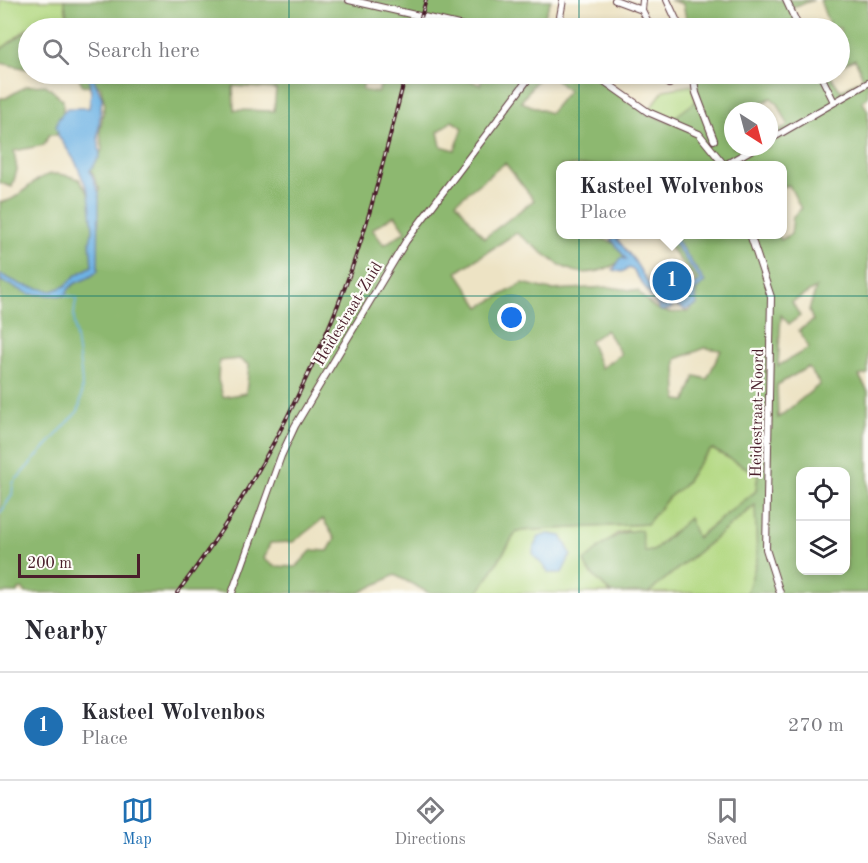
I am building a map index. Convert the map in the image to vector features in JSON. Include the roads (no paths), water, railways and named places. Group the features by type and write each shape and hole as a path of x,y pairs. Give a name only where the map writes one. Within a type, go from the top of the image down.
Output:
{"street":[{"path":"349,0 428,18"},
{"path":"560,18 563,0"},
{"path":"615,0 642,10"},
{"path":"643,0 642,10 646,18"},
{"path":"667,0 675,18"},
{"path":"786,0 794,18"},
{"path":"778,135 868,83"},
{"name":"Heidestraat-Zuid","path":"232,593 281,456 295,426 406,241 524,84"},
{"path":"608,84 648,112 699,134 722,161"},
{"path":"695,84 714,140"},
{"path":"825,84 834,102"},
{"name":"Heidestraat-Noord","path":"752,239 771,297 766,549 780,593"}],"water":[{"path":"90,84 96,84 102,98 98,136 100,156 90,171 99,193 98,270 90,277 73,285 65,296 29,294 1,281 0,274 22,285 52,291 65,286 76,275 92,266 90,241 93,229 89,193 56,127 58,119 67,108 89,108"},
{"path":"611,239 617,239 634,260 663,307 701,281 671,239 676,239 705,282 695,291 697,305 685,310 675,305 661,311 633,270 629,268 622,272 613,270 621,258 626,259"},
{"path":"548,534 561,536 571,554 562,573 549,573 533,554 539,537"}],"waterway":[{"path":"0,514 12,495 13,483 78,411 82,383 74,324 77,298 65,295"}],"railway":[{"path":"421,18 426,0"},
{"path":"177,593 227,521 272,446 329,328 363,235 403,84"}],"place":[{"name":"Kasteel Wolvenbos","path":"672,281"}]}
